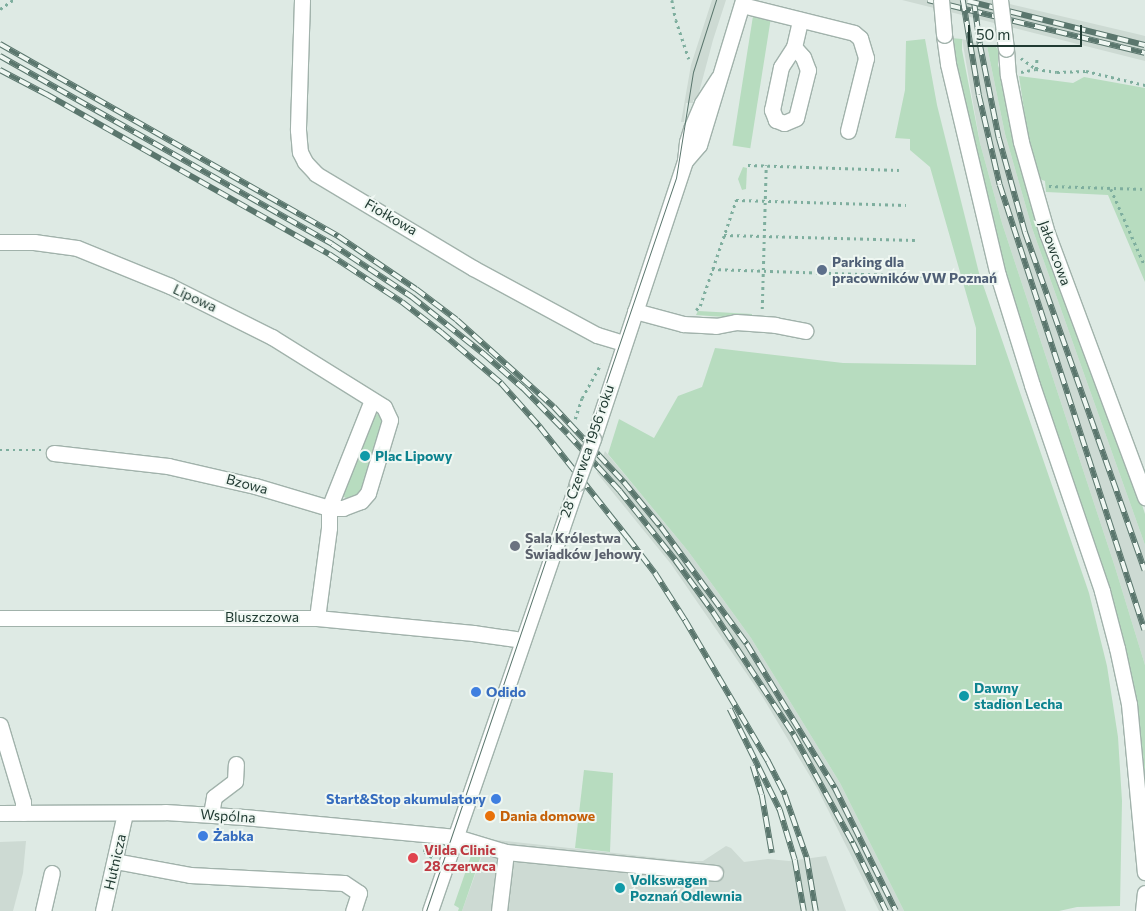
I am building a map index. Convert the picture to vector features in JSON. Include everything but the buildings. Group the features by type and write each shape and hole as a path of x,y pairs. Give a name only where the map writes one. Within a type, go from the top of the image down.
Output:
{"street":[{"name":"Fiołkowa","path":"302,0 298,130 300,152 305,162 316,174 473,268 597,335 624,343"},
{"path":"941,0 948,64 998,275 1032,385 1102,590 1117,648 1129,704 1145,872"},
{"name":"Jałowcowa","path":"1000,0 1008,75 1033,186 1047,233 1145,497"},
{"name":"28 Czerwca 1956 roku","path":"430,911 593,438 685,161 687,142 691,129 702,103 718,78 742,2"},
{"path":"742,2 800,20 854,33 864,44 866,58 848,132"},
{"path":"794,47 800,20"},
{"name":"Lipowa","path":"0,242 34,242 77,248 170,286 272,337 372,400"},
{"path":"635,311 670,322 716,326 736,322 805,331 764,333 725,330 716,326"},
{"path":"317,618 329,528 328,508 372,400 384,407 390,420 368,493 361,502 352,507 328,508"},
{"name":"Bzowa","path":"54,453 126,460 208,474 328,508"},
{"name":"Bluszczowa","path":"0,618 317,618 473,632 522,640"},
{"path":"0,725 24,802 24,813"},
{"path":"211,814 214,796 235,781 236,764"},
{"name":"Wspólna","path":"0,813 211,814 456,837 506,852 715,873"},
{"name":"Hutnicza","path":"103,911 125,813"},
{"path":"499,911 506,852"},
{"path":"115,862 190,875 344,883 359,893 353,911"},
{"path":"42,911 52,873"},
{"path":"1143,911 1145,893"}],"path":[{"path":"0,9 13,0"},
{"path":"672,0 676,20 689,59"},
{"path":"1036,69 1037,56"},
{"path":"1008,75 1036,69 1057,72 1086,71 1145,85"},
{"path":"748,165 899,170"},
{"path":"762,324 766,166"},
{"path":"1033,186 1145,189"},
{"path":"1111,189 1145,266"},
{"path":"694,313 700,306 736,200 906,205"},
{"path":"724,235 915,240"},
{"path":"712,269 925,276"},
{"path":"575,419 582,398 598,367 604,362"},
{"path":"0,450 47,450 54,453"},
{"path":"425,852 435,859"}],"shaded area":[{"path":"712,0 726,0 697,100 693,100 693,103 686,103 684,122 681,122 691,65"},
{"path":"902,0 993,0 1145,36 1145,61"},
{"path":"962,39 987,46 1005,134 1032,228 1145,545 1145,665 1115,567 1002,223 980,143"},
{"path":"605,451 688,551 751,638 840,783 904,911 879,911 817,788 762,696 671,564 597,473"},
{"name":"Volkswagen Poznań Odlewnia","path":"488,839 687,861 703,861 726,846 731,848 744,862 768,859 789,861 826,856 846,911 462,911"},
{"path":"26,841 23,873 13,911 0,911 0,842"}],"green space":[{"path":"753,16 771,19 750,148 733,145"},
{"path":"951,38 962,39 962,50 980,143 1002,223 1115,567 1145,665 1145,805 1140,746 1010,300 960,91"},
{"path":"925,39 937,105 979,273 1089,593 1107,666 1118,737 1122,801 1120,906 1077,907 1059,911 904,911 840,783 751,638 688,551 608,454 619,419 654,438 678,396 702,387 715,348 843,363 976,365 976,328 930,167 910,150 910,139 895,138 905,90 906,41"},
{"path":"987,46 996,47 998,50 998,65 1145,514 1145,545 1032,228 1005,134"},
{"path":"1019,76 1073,83 1084,77 1145,88 1145,282 1108,195 1046,192 1045,181 1037,178 1029,144"},
{"path":"743,167 747,168 746,189 742,190 738,179"},
{"path":"698,311 752,314 752,319 696,315"},
{"name":"Plac Lipowy","path":"378,414 384,418 364,493 348,500 341,494 372,415"},
{"path":"584,770 613,773 610,852 575,848"},
{"path":"472,853 481,856 462,911 458,911 459,908 454,905"}],"tram line":[{"path":"426,911 676,178 693,72 716,0"}],"railway":[{"path":"928,0 1145,53"},
{"path":"963,0 979,95 1000,185 1145,630"},
{"path":"974,0 980,44 999,138 1025,232 1145,570"},
{"path":"968,1 1145,45"},
{"path":"0,44 338,236 416,289 457,320 554,407 624,482 661,527 747,644 835,788 896,911"},
{"path":"0,56 332,244 412,297 484,354 523,388 620,491 676,561 713,612 794,735 853,843 886,911"},
{"path":"0,70 46,94 329,254 402,302 501,383 540,427 628,538 655,573 685,620 768,761 785,795 807,858 816,911"},
{"path":"730,709 780,810 795,860 804,911"},
{"path":"753,766 762,795 772,853"}],"place":[{"name":"Parking dla pracowników VW Poznań","path":"822,270"},
{"name":"Plac Lipowy","path":"365,456"},
{"name":"Sala Królestwa Świadków Jehowy","path":"515,546"},
{"name":"Odido","path":"476,692"},
{"name":"Dawny stadion Lecha","path":"964,696"},
{"name":"Start&Stop akumulatory","path":"496,799"},
{"name":"Dania domowe","path":"490,816"},
{"name":"Żabka","path":"203,836"},
{"name":"Vilda Clinic 28 czerwca","path":"413,858"},
{"name":"Volkswagen Poznań Odlewnia","path":"620,888"}]}
